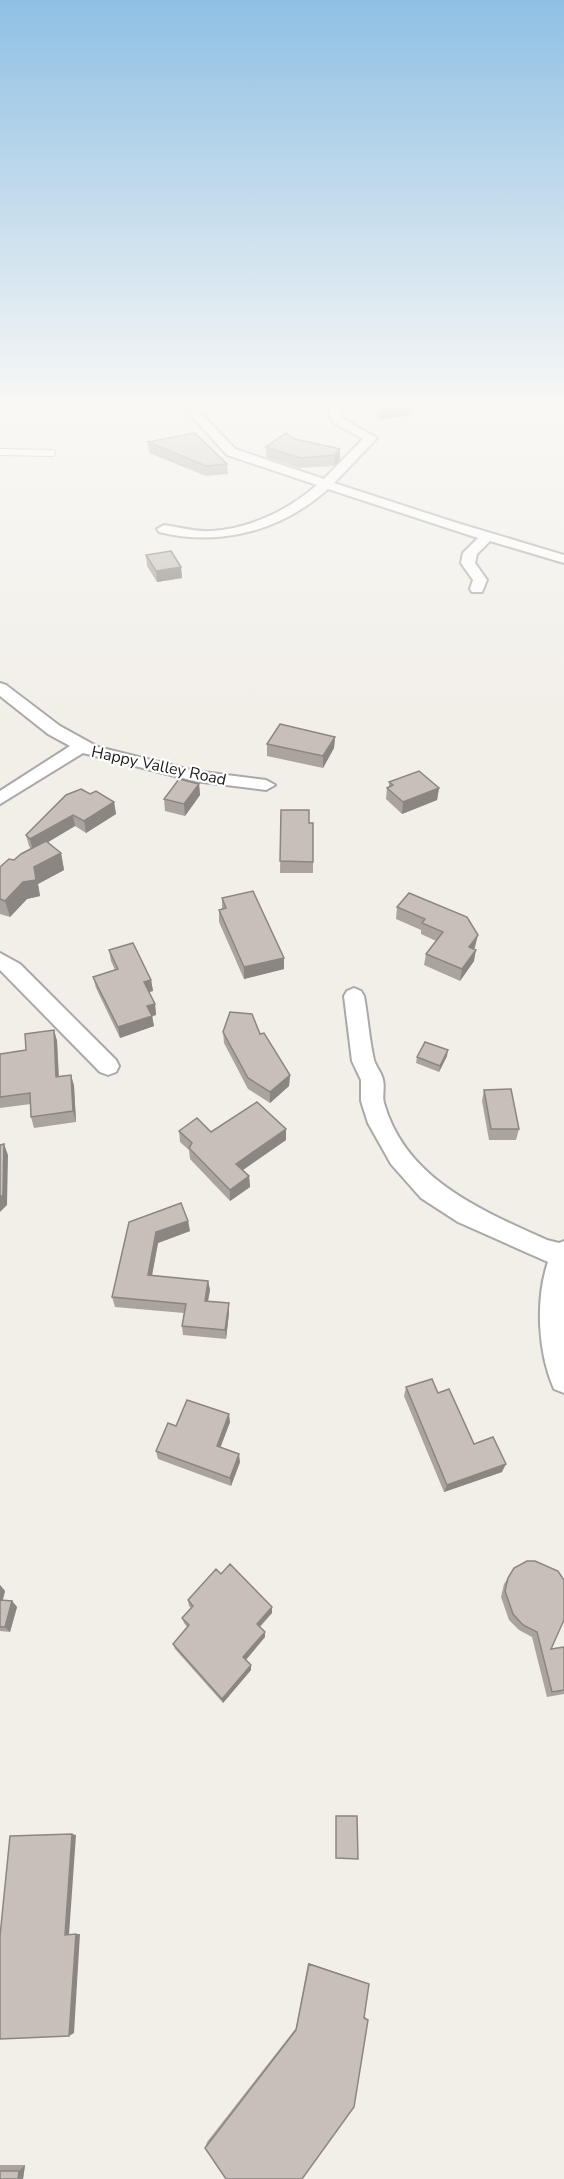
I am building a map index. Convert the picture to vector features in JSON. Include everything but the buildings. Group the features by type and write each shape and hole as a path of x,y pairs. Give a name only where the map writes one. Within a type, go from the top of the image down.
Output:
{"street":[{"path":"164,529 210,535 236,531 278,516 292,507"},
{"path":"397,507 564,559"},
{"path":"477,589 480,580 468,564 470,553 489,535"},
{"name":"Happy Valley Road","path":"0,688 80,747 195,776 266,785"},
{"path":"0,799 80,747"},
{"path":"0,960 13,969 108,1066"},
{"path":"354,996 363,1061 372,1080 372,1101 380,1123 399,1157 430,1191 467,1215 543,1250 563,1254 556,1291 556,1353 564,1380"}]}
